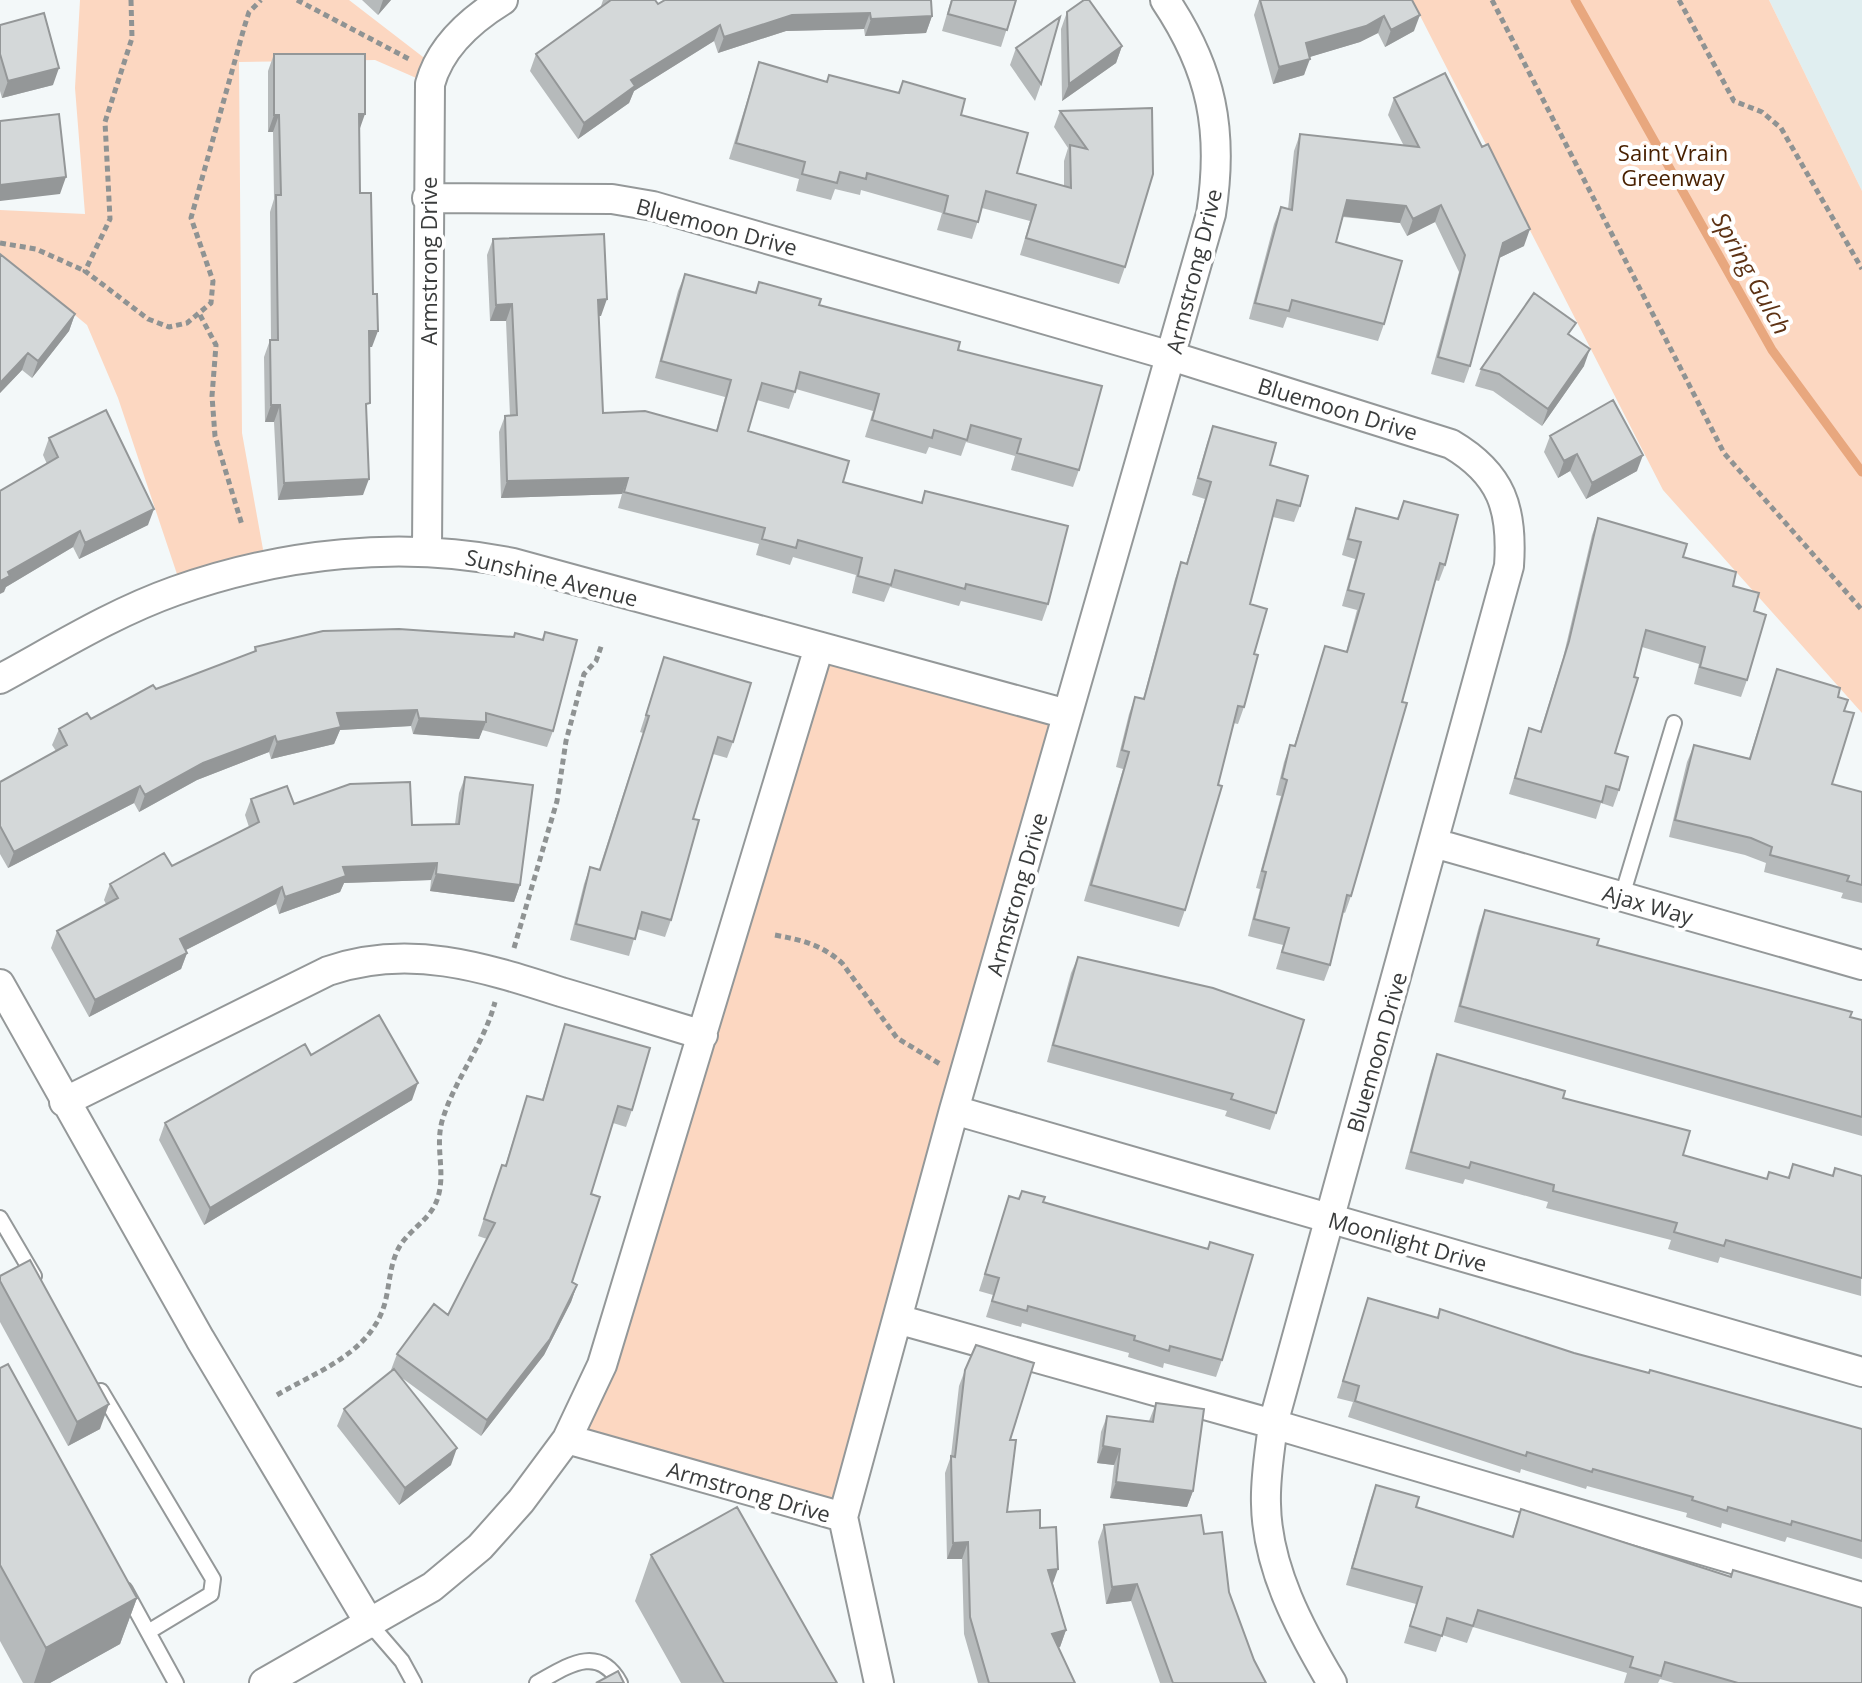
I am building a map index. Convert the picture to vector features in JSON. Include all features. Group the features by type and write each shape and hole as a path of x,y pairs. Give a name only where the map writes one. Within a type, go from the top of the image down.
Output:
{"street":[{"name":"Armstrong Drive","path":"427,551 429,95 434,72 468,26 503,0"},
{"name":"Armstrong Drive","path":"567,1439 843,1517 954,1110 1211,214 1218,148 1208,85 1165,0"},
{"name":"Bluemoon Drive","path":"427,198 635,202 1171,356 1451,444 1482,466 1496,486 1510,521 1509,566 1273,1424 1266,1480 1270,1539 1290,1604 1332,1683"},
{"name":"Sunshine Avenue","path":"0,679 105,621 203,583 256,568 338,555 427,551 513,563 1067,714"},
{"path":"264,1683 432,1587 480,1547 521,1501 567,1439 602,1365 819,647"},
{"name":"Ajax Way","path":"1434,843 1862,965"},
{"path":"64,1102 328,971 366,959 404,957 448,960 489,969 703,1035"},
{"path":"0,984 200,1339 370,1624"},
{"name":"Moonlight Drive","path":"954,1110 1862,1372"},
{"path":"897,1319 1273,1424 1862,1597"},
{"path":"843,1517 879,1683"}],"lane":[{"path":"1622,896 1674,723"},
{"path":"0,1218 6,1243 41,1288"},
{"path":"95,1381 213,1579 211,1594 148,1632"},
{"path":"118,1579 176,1683"},
{"path":"370,1624 402,1661 414,1683"},
{"path":"537,1683 577,1660 594,1661 614,1672 620,1683"}],"path":[{"path":"85,271 110,219 105,122 132,38 131,0"},
{"path":"0,243 36,249 85,271 161,325 178,327 200,315 211,303 215,289 192,214 249,12 261,0"},
{"path":"297,0 434,72"},
{"path":"1492,0 1724,453 1862,610"},
{"path":"1679,0 1734,101 1762,112 1781,128 1862,269"},
{"path":"200,315 216,345 212,396 215,436 242,525"},
{"path":"512,956 557,801 566,741 584,674 596,661 602,644"},
{"path":"775,935 810,942 830,953 842,963 897,1038 945,1066"},
{"path":"277,1395 358,1348 377,1321 390,1269 401,1244 427,1218 438,1199 442,1177 438,1151 442,1121 456,1084 485,1038 496,997"}],"shaded area":[{"path":"1769,0 1862,0 1862,191"}],"green space":[{"path":"80,0 349,0 436,67 430,84 375,60 239,62 242,433 266,566 182,589 118,398 87,325 0,253 0,210 85,214 75,88"},
{"name":"Saint Vrain Greenway","path":"1412,0 1769,0 1862,191 1862,713 1663,490"},
{"path":"819,647 1067,714 843,1517 567,1439"}],"building":[{"path":"611,0 655,0 658,4 665,0 931,0 932,16 871,19 870,13 792,15 724,37 720,25 631,80 635,86 584,123 536,54"},
{"path":"952,0 1016,0 1007,30 948,14"},
{"path":"1089,0 1122,46 1069,84 1067,12"},
{"path":"1260,0 1412,0 1420,15 1391,30 1384,16 1366,26 1306,43 1310,59 1279,67"},
{"path":"44,13 59,68 8,81 0,54 0,25"},
{"path":"1060,17 1041,84 1016,48"},
{"path":"274,54 365,54 365,114 359,114 360,193 371,193 373,294 377,294 378,331 369,331 370,403 366,404 369,479 284,483 280,405 271,405 270,340 278,340 276,195 281,195 279,115 274,115"},
{"path":"759,62 827,82 829,75 899,93 903,81 965,99 961,115 1028,133 1017,173 1071,188 1070,145 1087,149 1060,111 1152,108 1153,174 1125,267 1026,238 1036,205 986,191 978,222 944,213 948,196 867,173 866,179 840,172 837,183 802,174 805,162 736,143"},
{"path":"1445,73 1482,147 1488,144 1530,229 1503,243 1470,366 1438,357 1465,255 1441,205 1413,219 1406,206 1347,200 1336,242 1402,261 1384,324 1292,300 1289,311 1255,303 1281,207 1292,210 1300,134 1419,147 1394,98"},
{"path":"59,114 66,177 0,185 0,121"},
{"path":"604,234 607,299 598,300 603,413 645,411 717,431 731,380 661,361 685,274 756,293 759,282 821,299 819,305 960,342 958,350 1102,386 1079,470 1017,453 1021,439 971,425 967,440 934,430 932,438 872,420 879,394 800,372 795,392 762,383 748,431 849,461 843,482 922,503 925,491 1068,526 1048,604 966,584 965,589 895,570 891,585 858,576 862,558 798,540 796,548 762,539 765,528 624,492 628,478 507,481 505,416 517,415 512,304 496,305 493,239"},
{"path":"0,254 75,314 38,361 28,353 0,383"},
{"path":"1534,293 1576,323 1568,334 1590,349 1548,409 1499,374 1481,369"},
{"path":"1613,400 1643,455 1592,483 1577,454 1564,461 1550,436"},
{"path":"106,410 154,509 85,543 80,531 8,572 10,576 0,581 0,491 58,457 49,438"},
{"path":"1213,426 1276,443 1270,465 1308,476 1300,506 1277,500 1250,604 1267,609 1254,654 1258,655 1244,707 1238,706 1218,785 1222,786 1185,910 1091,885 1129,752 1122,750 1135,697 1144,699 1181,562 1187,564 1211,482 1198,478"},
{"path":"1404,501 1458,515 1445,565 1440,563 1402,702 1407,703 1351,896 1347,895 1330,965 1282,952 1289,928 1254,919 1266,872 1262,871 1287,780 1282,778 1290,745 1295,746 1325,646 1347,652 1364,594 1348,590 1361,542 1348,539 1356,508 1398,519"},
{"path":"1598,518 1687,544 1683,557 1736,572 1733,586 1759,593 1754,611 1766,615 1747,680 1700,667 1705,647 1646,630 1634,677 1638,678 1615,753 1628,757 1619,790 1606,786 1602,802 1515,778 1529,728 1541,732 1569,641"},
{"path":"399,629 514,637 515,633 543,640 545,632 577,640 553,731 486,713 486,722 419,718 417,710 337,713 341,727 277,742 275,736 203,763 145,795 140,786 14,852 0,826 0,782 67,745 59,729 87,713 91,719 153,685 156,689 256,651 255,647 323,631"},
{"path":"664,657 751,683 733,742 718,737 693,819 699,820 671,920 642,912 635,939 576,924 590,867 600,870 649,716 646,715"},
{"path":"1777,669 1840,688 1838,697 1848,700 1844,711 1854,713 1832,784 1862,792 1862,885 1847,881 1849,876 1770,855 1772,847 1751,838 1675,820 1694,745 1750,759"},
{"path":"465,777 533,785 520,885 436,874 437,863 343,867 346,876 285,897 282,887 180,939 187,953 95,1000 57,931 118,898 110,884 164,853 172,866 259,822 251,799 287,786 294,804 350,784 410,782 412,825 459,824"},
{"path":"1485,910 1599,939 1597,945 1852,1012 1850,1017 1862,1020 1862,1117 1460,1006"},
{"path":"1078,957 1213,988 1304,1020 1276,1113 1231,1099 1233,1094 1053,1045"},
{"path":"379,1015 418,1083 210,1208 165,1123 305,1044 311,1055"},
{"path":"565,1024 650,1048 632,1110 618,1106 591,1194 600,1197 572,1282 577,1285 550,1339 487,1420 397,1354 434,1304 448,1315 495,1223 484,1219 502,1165 506,1166 527,1096 543,1100"},
{"path":"1437,1054 1565,1091 1563,1098 1690,1131 1683,1155 1767,1179 1769,1172 1789,1178 1793,1164 1833,1176 1835,1168 1862,1176 1862,1278 1726,1240 1724,1246 1674,1232 1677,1223 1553,1191 1554,1185 1471,1162 1469,1168 1411,1152"},
{"path":"1022,1191 1045,1197 1043,1202 1208,1249 1210,1242 1253,1255 1222,1360 1170,1346 1169,1351 1134,1340 1135,1336 1028,1306 1027,1311 992,1301 999,1278 985,1274 1009,1196 1019,1199"},
{"path":"30,1260 109,1404 77,1422 0,1281 0,1276"},
{"path":"1368,1298 1438,1318 1440,1309 1574,1353 1649,1373 1650,1370 1862,1429 1862,1541 1792,1521 1791,1525 1728,1507 1727,1511 1692,1500 1693,1497 1527,1452 1526,1456 1355,1401 1359,1386 1343,1381"},
{"path":"976,1345 1034,1363 1010,1440 1016,1440 1007,1512 1040,1510 1040,1528 1056,1527 1058,1569 1048,1570 1066,1630 1052,1634 1075,1683 989,1683 970,1617 968,1542 953,1543 951,1456 955,1457 965,1370"},
{"path":"8,1364 137,1598 46,1648 0,1565 0,1368"},
{"path":"394,1369 457,1448 405,1488 344,1409"},
{"path":"1156,1403 1204,1409 1193,1491 1116,1482 1120,1449 1103,1446 1107,1416 1153,1422"},
{"path":"1376,1485 1419,1497 1416,1507 1513,1537 1521,1509 1731,1577 1733,1570 1862,1608 1862,1683 1738,1683 1665,1662 1661,1676 1630,1667 1633,1657 1478,1610 1473,1626 1447,1618 1442,1636 1410,1626 1422,1587 1352,1568"},
{"path":"737,1507 837,1683 724,1683 651,1555"},
{"path":"1201,1515 1204,1534 1222,1532 1229,1592 1254,1660 1266,1683 1173,1683 1137,1584 1112,1587 1104,1525"},
{"path":"618,1671 624,1683 596,1683"}],"waterway":[{"name":"Spring Gulch","path":"1575,0 1772,350 1862,472"}]}
